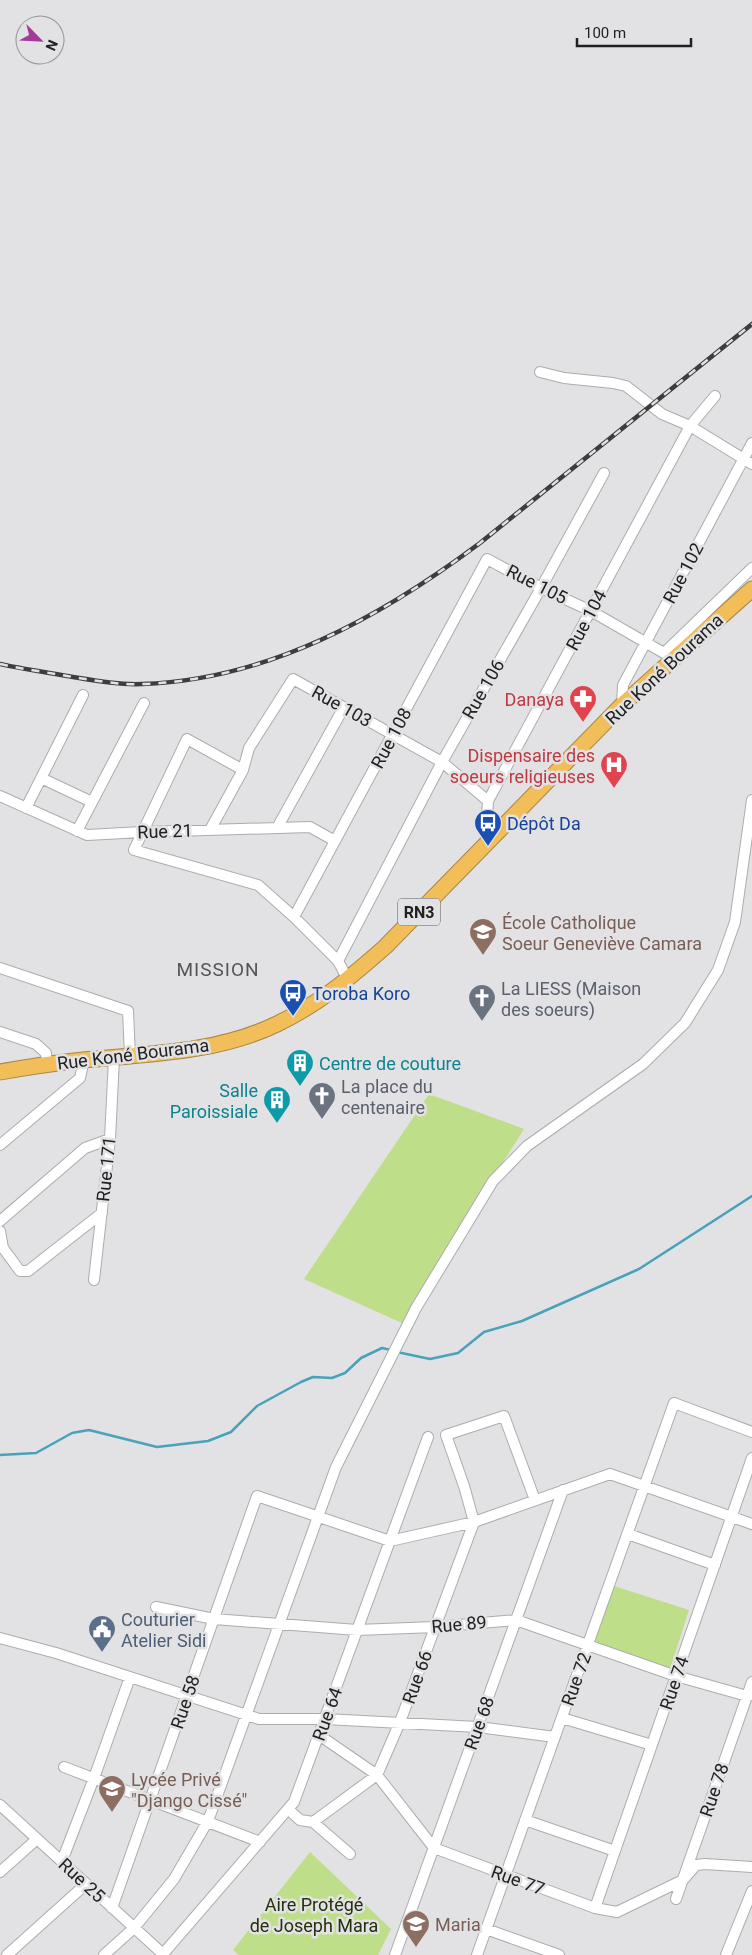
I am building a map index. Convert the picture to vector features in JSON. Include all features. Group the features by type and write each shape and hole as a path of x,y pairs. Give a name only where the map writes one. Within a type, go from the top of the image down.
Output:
{"highway":[{"name":"Rue Koné Bourama","path":"0,1072 47,1064 202,1048 249,1035 276,1024 302,1010 348,980 386,946 622,705 752,589"}],"street":[{"path":"540,372 564,378 626,386 662,414 690,426 748,462"},
{"name":"Rue 104","path":"491,839 487,815 488,801 690,426 715,396"},
{"name":"Rue 102","path":"622,705 623,685 748,462 752,444"},
{"name":"Rue 106","path":"338,961 442,762 542,588 604,473"},
{"name":"Rue 105","path":"487,559 591,611 664,653 752,568"},
{"name":"Rue 108","path":"294,917 487,559"},
{"name":"Rue 103","path":"243,770 249,748 293,679 442,762 488,801"},
{"path":"26,808 84,695"},
{"path":"77,831 144,703"},
{"path":"277,828 344,707"},
{"path":"210,830 243,770 187,738 134,850 258,885 294,917 338,961 348,980"},
{"path":"41,778 92,802"},
{"name":"Rue 21","path":"0,796 87,835 310,827 335,840"},
{"path":"104,1955 134,1928 174,1879 208,1821 336,1467 416,1308 493,1181 527,1146 643,1064 686,1023 718,970 735,922 752,800"},
{"path":"0,968 128,1011 130,1056"},
{"path":"0,1032 36,1044 46,1052 47,1064"},
{"name":"Rue 171","path":"94,1280 110,1139 114,1058"},
{"path":"0,1145 80,1078 84,1060"},
{"path":"0,1221 85,1148 110,1139"},
{"path":"0,1231 3,1248 20,1271 31,1270 102,1212"},
{"name":"Rue 72","path":"477,1955 674,1403 752,1432"},
{"path":"474,1522 464,1486 446,1435 504,1416 535,1500"},
{"name":"Rue 64","path":"163,1954 294,1802 428,1437"},
{"name":"Rue 74","path":"595,1908 752,1458"},
{"path":"318,1517 390,1541 474,1522 610,1474 752,1524"},
{"name":"Rue 68","path":"395,1955 563,1490"},
{"name":"Rue 58","path":"112,1908 257,1496 318,1517"},
{"name":"Rue 66","path":"377,1775 400,1722 474,1522"},
{"path":"628,1534 715,1565"},
{"name":"Rue 89","path":"156,1607 214,1619 357,1630 435,1627 516,1620 676,1676 750,1695"},
{"path":"0,1638 56,1653 259,1719 400,1722 478,1727 555,1737"},
{"path":"62,1861 130,1677"},
{"name":"Rue 78","path":"676,1898 750,1695 752,1682"},
{"path":"562,1718 652,1745"},
{"path":"319,1735 377,1775 434,1848"},
{"path":"64,1767 260,1842"},
{"path":"313,1822 377,1775"},
{"name":"Rue 25","path":"0,1805 163,1954"},
{"path":"288,1809 300,1820 313,1822 350,1854"},
{"path":"525,1820 614,1851"},
{"path":"0,1872 37,1839"},
{"name":"Rue 77","path":"434,1848 595,1908 617,1912 683,1880 696,1865 752,1867"},
{"path":"7,1955 86,1884"},
{"path":"726,1955 752,1891"},
{"path":"486,1929 559,1955"}],"green space":[{"path":"429,1094 524,1129 402,1323 304,1279"},
{"path":"611,1585 689,1610 669,1673 591,1647"},
{"name":"Aire Protégé de Joseph Mara","path":"310,1852 391,1929 378,1955 239,1955 233,1950"}],"waterway":[{"path":"397,1352 430,1359 458,1353 484,1332 522,1321 639,1269 752,1196"},
{"path":"0,1455 36,1453 72,1433 89,1430 157,1447 208,1441 231,1432 257,1406 301,1382 313,1377 332,1378 345,1373 361,1358 382,1348 391,1350"}],"railway":[{"path":"0,664 104,682 142,684 189,680 234,671 278,657 321,640 403,596 480,543 752,324"}],"place":[{"name":"Danaya","path":"583,723"},
{"name":"Dispensaire des soeurs religieuses","path":"614,789"},
{"name":"Dépôt Da","path":"488,847"},
{"name":"École Catholique Soeur Geneviève Camara","path":"483,956"},
{"name":"Toroba Koro","path":"293,1017"},
{"name":"La LIESS (Maison des soeurs)","path":"482,1022"},
{"name":"Centre de couture","path":"300,1087"},
{"name":"La place du centenaire","path":"322,1120"},
{"name":"Salle Paroissiale","path":"277,1124"},
{"name":"Couturier Atelier Sidi","path":"102,1653"},
{"name":"Lycée Privé \"Django Cissé\"","path":"112,1813"},
{"name":"Maria","path":"416,1948"}],"district":[{"name":"MISSION","path":"218,969"}]}
